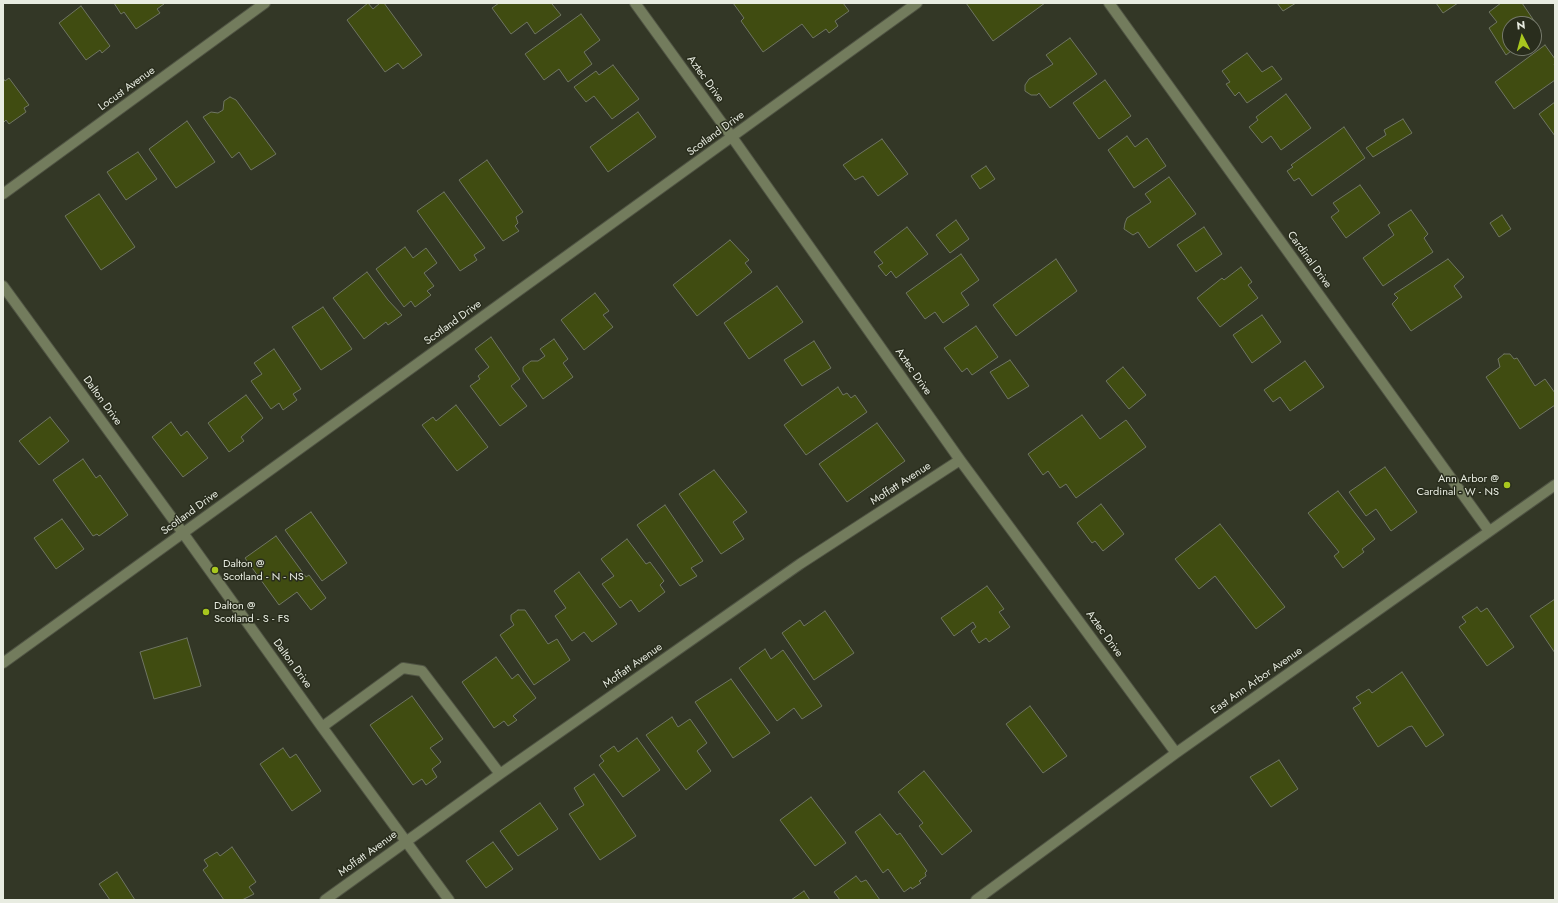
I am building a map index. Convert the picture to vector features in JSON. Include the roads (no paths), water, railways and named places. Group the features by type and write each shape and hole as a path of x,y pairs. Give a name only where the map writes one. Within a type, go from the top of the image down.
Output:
{"street":[{"name":"Locust Avenue","path":"3,194 265,3"},
{"name":"Aztec Drive","path":"635,3 732,137 960,460 1176,753"},
{"name":"Scotland Drive","path":"3,663 917,3"},
{"name":"Cardinal Drive","path":"1109,3 1489,531"},
{"name":"Dalton Drive","path":"3,286 449,900"},
{"name":"Moffatt Avenue","path":"325,900 500,774 800,564 960,460"},
{"name":"East Ann Arbor Avenue","path":"976,900 1176,753 1555,485"},
{"path":"322,727 404,668 422,671 500,774"}],"place":[{"name":"Ann Arbor @ Cardinal - W - NS","path":"1507,485"},
{"name":"Dalton @ Scotland - N - NS","path":"215,570"},
{"name":"Dalton @ Scotland - S - FS","path":"206,612"}]}
